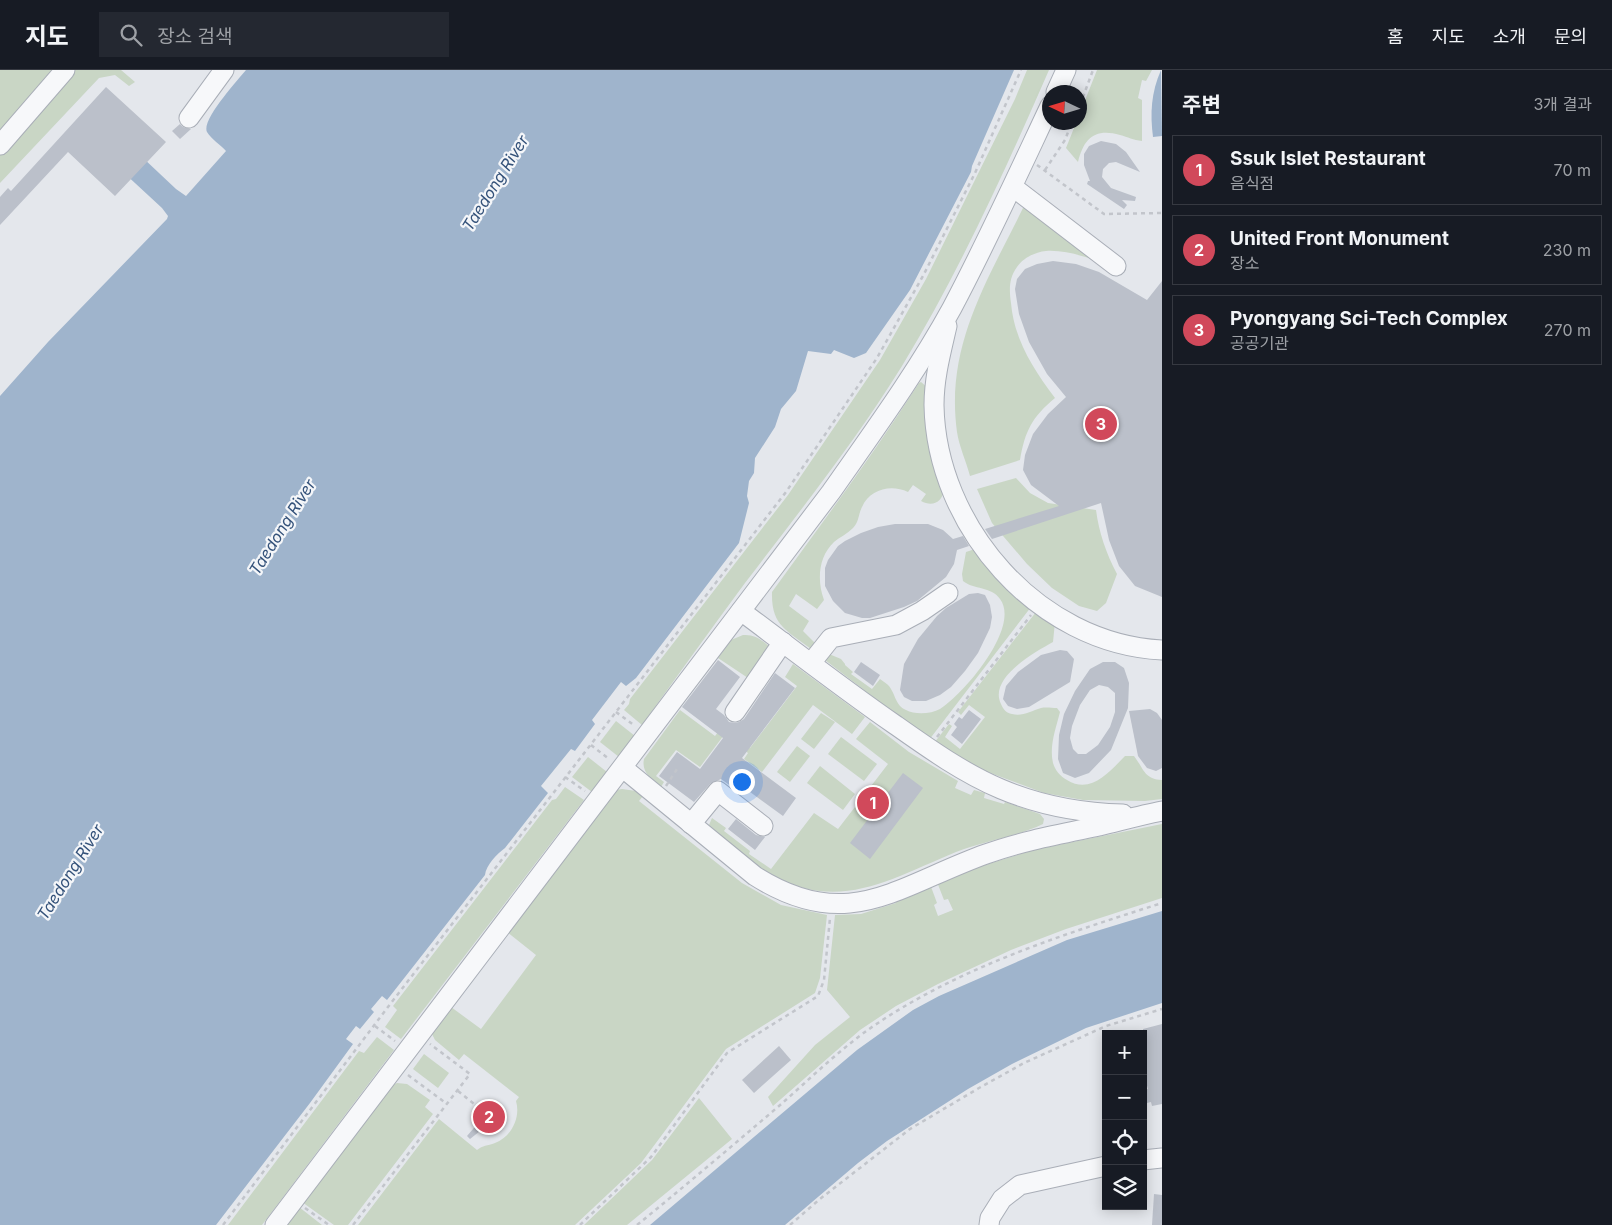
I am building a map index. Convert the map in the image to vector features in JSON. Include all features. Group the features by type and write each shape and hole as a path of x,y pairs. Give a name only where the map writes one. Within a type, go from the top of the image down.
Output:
{"street":[{"path":"0,145 65,70"},
{"path":"189,118 224,70"},
{"path":"1059,85 1066,70"},
{"path":"275,1225 397,1066 618,764 741,611 831,492 895,398 951,308 1013,187 1042,123"},
{"path":"1013,187 1116,266"},
{"path":"951,308 939,357 935,391 936,427 943,465 970,529 981,546 1010,580 1039,603 1065,620 1099,637 1162,650"},
{"path":"811,663 831,638 896,625 922,611 948,593"},
{"path":"741,611 928,748 984,780 1020,796 1083,811 1101,813 1155,812"},
{"path":"734,712 783,642"},
{"path":"618,764 755,876 772,887 802,899 831,904 869,901 896,892 986,854 1040,839 1155,812"},
{"path":"691,824 718,791 763,826"},
{"path":"1147,1160 1162,1158"},
{"path":"989,1225 990,1218 1002,1200 1020,1185 1102,1167"}],"path":[{"path":"223,1225 565,777 786,492 877,358 923,276 975,173 1021,70"},
{"path":"1087,88 1094,70"},
{"path":"1045,170 1065,140 1069,130"},
{"path":"1025,159 1045,170 1104,214 1162,212"},
{"path":"928,748 1039,603"},
{"path":"616,712 638,729"},
{"path":"591,745 618,764"},
{"path":"662,791 677,769"},
{"path":"565,777 588,794"},
{"path":"637,1225 831,1060 880,1022 922,997 1011,954 1162,903"},
{"path":"580,1225 651,1158 727,1053 818,996 824,980 831,904"},
{"path":"790,1225 820,1199 910,1129 979,1088 1040,1056 1106,1026 1162,1009"},
{"path":"375,1026 398,1044"},
{"path":"353,1225 470,1074 419,1036"},
{"path":"397,1066 447,1104"},
{"path":"458,1090 484,1112"},
{"path":"294,1200 329,1225"}],"green space":[{"path":"0,70 53,70 0,140"},
{"path":"76,70 121,70 135,82 129,86 115,75 99,78 0,183 0,154 71,72"},
{"path":"1027,70 1049,70 962,258 902,366 846,449 642,725 624,710 629,704 630,699 788,495 880,360 926,279 1015,99"},
{"path":"1097,70 1152,70 1146,81 1142,80 1138,98 1142,100 1142,141 1111,133 1097,134 1087,141 1078,162 1066,148 1073,130 1087,130 1087,95"},
{"path":"1024,206 1095,260 1065,252 1046,251 1026,258 1014,271 1010,284 1010,293 1016,329 1032,365 1055,398 1035,418 1031,425 1024,441 1020,460 970,476 957,432 955,400 957,370 972,314"},
{"path":"921,382 928,388 944,490 943,494 936,503 925,503 921,501 926,494 913,485 908,492 888,488 870,496 861,510 855,526 834,542 825,555 820,570 820,585 824,600 817,609 796,594 789,606 809,621 803,631 814,642 814,646 811,649 782,626 774,613 772,592 847,489"},
{"path":"1016,478 1030,493 1048,503 1096,510 1104,543 1117,574 1106,603 1097,611 1079,606 1052,588 1027,564 992,523 977,489"},
{"path":"975,549 1031,607 929,740 825,660 829,654 841,659 853,672 851,674 872,689 880,679 889,686 902,708 910,712 923,713 940,709 975,675 997,642 1003,626 1004,611 1000,599 992,592 963,581 962,574 966,552"},
{"path":"1036,612 1055,622 1053,642 1025,659 1007,676 1001,685 999,694 1003,708 1008,713 1016,715 1041,708 1057,708 1060,712 1054,737 1052,757 1056,770 1067,780 1084,785 1092,783 1106,775 1125,756 1134,756 1151,778 1162,780 1162,799 1145,801 1083,800 1044,793 974,767 934,743 949,724 952,726 945,737 960,749 985,717 969,705 961,715 958,712"},
{"path":"743,635 756,637 772,649 751,680 718,658 731,640"},
{"path":"793,664 865,717 852,734 813,705 762,772 744,759 748,753 724,735 700,767 676,750 656,776 664,782 661,787 648,775 644,768 644,759 680,710 715,736 722,727 750,748 797,686 785,677"},
{"path":"821,713 835,722 814,749 801,739"},
{"path":"616,721 635,736 619,757 600,742"},
{"path":"870,722 909,752 958,781 955,788 971,795 974,790 985,793 984,798 1004,804 1005,802 1040,814 1044,819 1043,824 956,852 886,881 864,888 841,891 818,891 794,885 769,873 745,856 709,825 712,818 726,828 724,831 750,851 749,854 771,869 814,813 838,829 888,764 856,739"},
{"path":"841,737 877,764 864,781 828,754"},
{"path":"797,746 810,756 790,782 777,772"},
{"path":"588,757 607,772 592,792 572,777"},
{"path":"820,766 855,794 843,810 807,783"},
{"path":"565,787 584,800 401,1039 385,1027 397,1010 393,1006 552,800 556,799"},
{"path":"616,790 636,791 643,796 639,801 742,883 781,905 827,915 820,978 815,993 726,1049 641,1163 575,1225 358,1225 439,1119 477,1150 501,1140 510,1132 516,1120 516,1101 519,1097 464,1054 459,1060 435,1040 432,1034 451,1007 481,1029 536,955 507,932"},
{"path":"1162,824 1162,898 1066,929 1011,950 896,1006 860,1030 773,1106 768,1097 815,1045 850,1017 827,990 835,915 861,914 896,903 894,900 930,884 937,903 934,905 938,916 953,910 948,899 944,900 937,882 1033,850"},
{"path":"377,1037 394,1050 262,1225 228,1225 359,1051 364,1053"},
{"path":"424,1054 449,1073 438,1088 413,1069"},
{"path":"397,1083 407,1084 430,1100 425,1107 433,1114 348,1225 334,1225 302,1202 393,1085"},
{"path":"699,1098 732,1139 627,1225 584,1225 652,1160"},
{"path":"299,1207 322,1225 286,1225"}],"water":[{"name":"Taedong River","path":"246,70 1014,70 971,172 910,290 866,353 854,358 834,350 831,354 808,351 796,391 781,409 775,427 755,458 754,473 749,481 747,496 749,503 739,543 636,678 626,686 621,682 592,720 595,724 575,751 571,749 541,786 548,793 505,848 492,860 487,867 485,875 387,1000 382,996 371,1009 374,1012 360,1029 356,1026 346,1039 353,1044 216,1225 0,1225 0,396 48,342 167,219 168,216 162,208 109,159 125,141 186,196 226,151 209,135 207,126 215,110"},
{"path":"1161,70 1162,136 1153,137 1152,103"},
{"path":"1162,911 1162,1003 1086,1028 1012,1064 968,1089 887,1141 785,1225 650,1225 857,1050 913,1010 939,996 1067,940"}],"building":[{"path":"106,87 166,142 115,196 68,152 0,225 0,197 8,188 11,191"},
{"path":"180,124 191,129 180,139 172,131"},
{"path":"1101,141 1116,144 1126,152 1140,172 1116,162 1109,163 1103,169 1102,177 1111,188 1136,197 1135,201 1122,200 1127,205 1124,209 1087,184 1090,181 1084,165 1084,154 1089,146"},
{"path":"1053,261 1076,264 1099,272 1147,300 1162,281 1162,597 1135,586 1119,566 1109,540 1101,503 992,539 985,529 1059,506 1031,485 1023,470 1025,455 1033,434 1048,414 1066,397 1047,374 1029,342 1019,314 1015,289 1017,279 1025,269 1037,264"},
{"path":"895,524 928,524 943,530 953,539 963,536 969,546 957,550 954,564 946,577 917,601 870,618 862,618 845,613 833,601 825,586 825,568 828,560 838,546 845,541 878,527"},
{"path":"978,593 985,595 990,605 992,617 990,628 978,653 951,687 940,695 926,701 912,701 904,697 900,690 904,664 918,639 946,608 969,594"},
{"path":"1060,650 1067,651 1074,659 1070,682 1029,707 1017,709 1008,706 1003,699 1006,686 1018,672 1041,655"},
{"path":"718,660 740,677 716,709 729,722 735,723 744,719 775,673 795,688 742,758 796,798 783,816 746,789 742,794 721,779 710,784 694,802 659,776 677,752 700,769 723,738 682,707"},
{"path":"861,662 880,675 873,686 854,672"},
{"path":"1103,662 1115,662 1124,668 1129,683 1128,708 1111,750 1089,773 1075,778 1063,773 1058,759 1059,735 1064,714 1075,691 1090,669","holes":["1099,685 1108,687 1115,693 1115,712 1110,727 1098,745 1086,754 1078,754 1073,749 1070,738 1072,726 1080,705 1090,690"]},
{"path":"1150,709 1157,713 1162,720 1162,768 1156,771 1147,768 1138,756 1129,711"},
{"path":"969,710 981,719 962,744 951,735 957,727 954,724 959,717 962,719"},
{"path":"903,773 923,788 870,859 850,843"},
{"path":"736,819 756,835 765,837 755,850 728,829"},
{"path":"1162,1024 1162,1104 1152,1106 1151,1102 1147,1103 1147,1030 1143,1029"},
{"path":"779,1046 791,1060 754,1093 742,1080"},
{"path":"494,1105 499,1112 495,1119 470,1139 467,1136 484,1113"},
{"path":"1154,1194 1162,1195 1162,1225 1152,1225"}],"place":[{"name":"Pyongyang Sci-Tech Complex","path":"1101,424"},
{"name":"Ssuk Islet Restaurant","path":"873,803"},
{"name":"United Front Monument","path":"489,1117"}]}
